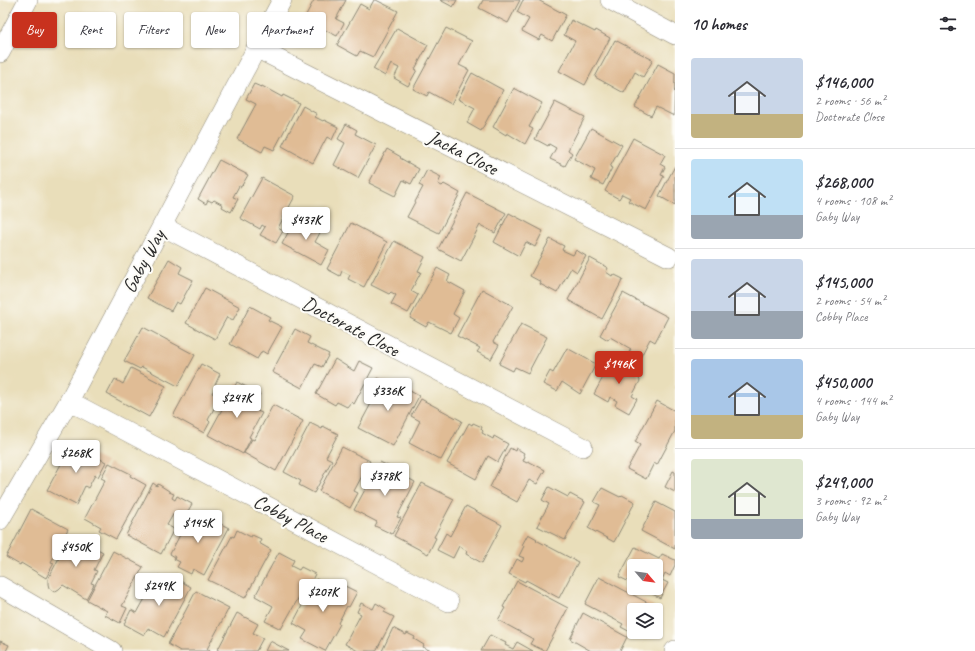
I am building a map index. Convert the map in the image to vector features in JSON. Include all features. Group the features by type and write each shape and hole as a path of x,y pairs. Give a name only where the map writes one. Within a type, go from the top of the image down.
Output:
{"street":[{"path":"0,53 28,0"},
{"name":"Gaby Way","path":"276,12 282,0"},
{"path":"610,0 675,35"},
{"name":"Gaby Way","path":"0,520 69,400 256,48"},
{"name":"Jacka Close","path":"256,48 669,257"},
{"name":"Doctorate Close","path":"162,226 582,447"},
{"name":"Cobby Place","path":"69,400 449,602"},
{"path":"0,586 112,651"}],"building":[{"path":"314,0 346,0 336,19 344,23 337,36 326,30 326,12 308,12"},
{"path":"374,0 398,11 373,57 360,51 357,56 337,45 360,4 369,9"},
{"path":"440,0 457,0 453,7"},
{"path":"483,0 520,0 508,23 479,8"},
{"path":"523,0 538,0 566,15 552,41 542,35 539,40 522,31 529,19 517,12"},
{"path":"571,20 595,32 596,30 610,38 585,85 559,71 575,41 564,35"},
{"path":"397,28 428,45 408,86 394,78 399,68 391,64 385,76 373,69"},
{"path":"446,28 472,41 459,65 469,70 451,104 429,92 427,96 413,89"},
{"path":"615,40 653,60 643,77 635,72 624,93 595,77"},
{"path":"658,64 675,73 674,116 656,107 651,116 635,107"},
{"path":"472,73 503,90 481,131 467,123 475,108 458,99"},
{"path":"254,84 261,87 262,86 282,97 283,95 299,103 274,150 265,146 262,152 237,139 256,104 246,99"},
{"path":"514,88 542,103 529,127 533,129 525,144 507,133 506,135 493,127"},
{"path":"555,102 585,117 568,150 572,153 565,166 550,159 556,148 549,144 548,146 535,139"},
{"path":"303,106 317,114 315,117 338,127 332,140 327,137 313,163 282,146"},
{"path":"346,124 357,130 355,134 376,145 358,178 334,165 345,143 338,139"},
{"path":"591,128 622,145 610,167 612,168 603,185 591,179 595,170 574,159"},
{"path":"633,138 665,155 660,164 665,167 661,175 664,176 646,210 628,201 630,198 622,194 619,199 605,191"},
{"path":"387,149 419,169 411,184 403,180 395,196 369,183"},
{"path":"219,160 248,175 241,187 239,186 233,197 238,199 231,212 214,200 212,202 208,200 206,204 198,199"},
{"path":"675,166 675,205 659,196"},
{"path":"427,170 441,177 438,184 442,186 444,184 460,193 439,233 407,217 423,187 419,185"},
{"path":"262,178 295,196 278,228 283,231 276,243 260,235 265,227 262,225 260,229 240,218"},
{"path":"467,193 506,213 495,233 480,225 461,261 438,249"},
{"path":"509,213 543,231 535,247 526,242 519,256 494,242"},
{"path":"297,216 322,229 315,242 329,250 321,265 282,244"},
{"path":"351,223 387,242 364,287 348,279 350,275 342,271 340,276 327,269"},
{"path":"550,239 564,246 562,250 573,255 576,250 586,256 577,272 571,268 557,293 540,284 541,282 530,276"},
{"path":"394,241 425,257 418,271 421,272 411,291 418,295 408,313 391,304 396,295 391,292 389,294 371,285"},
{"path":"590,258 608,268 606,272 612,276 613,274 623,279 602,319 568,300"},
{"path":"169,259 182,267 179,273 193,280 180,304 176,302 171,311 147,298"},
{"path":"437,268 450,275 447,281 465,291 453,314 459,318 451,333 429,322 426,327 410,318"},
{"path":"205,288 240,307 233,320 227,317 215,339 186,323"},
{"path":"482,289 513,306 493,342 499,345 491,359 477,352 480,348 457,336"},
{"path":"623,293 668,317 655,342 650,339 640,358 629,352 631,349 610,337 608,340 600,335"},
{"path":"250,306 270,317 268,320 282,327 267,354 262,351 257,359 230,344"},
{"path":"521,324 547,337 528,373 515,367 513,371 499,364"},
{"path":"143,327 195,355 178,386 142,367 140,369 124,361"},
{"path":"295,329 310,337 307,343 329,354 322,367 315,364 302,388 272,372"},
{"path":"567,348 596,364 580,394 562,382 557,391 543,384 550,371 553,373"},
{"path":"614,357 636,368 640,381 632,396 637,399 629,413 615,405 617,401 610,397 608,402 594,394"},
{"path":"335,359 354,371 359,361 373,368 354,404 351,402 347,407 337,402 335,405 316,394"},
{"path":"201,364 220,374 212,393 220,397 208,420 210,422 204,433 173,416"},
{"path":"131,368 166,386 149,417 107,394 115,379 123,384"},
{"path":"378,378 396,387 394,390 398,391 401,386 419,396 393,446 358,428 374,398 369,395"},
{"path":"237,382 260,394 254,405 258,407 257,411 262,413 249,437 251,438 243,454 208,435"},
{"path":"421,399 462,421 441,460 409,443 420,421 411,416"},
{"path":"657,401 675,411 675,431 657,465 654,463 646,479 627,469 640,445 635,442"},
{"path":"273,405 303,421 276,471 244,453 252,439 254,440"},
{"path":"310,423 322,429 323,426 338,434 326,457 332,460 314,493 299,485 301,481 284,472"},
{"path":"469,423 482,427 482,433 493,439 494,436 508,444 498,462 488,456 476,479 447,463"},
{"path":"73,442 87,450 86,452 106,462 98,477 95,475 88,488 85,486 76,505 47,490"},
{"path":"342,447 370,461 354,491 358,493 350,508 319,491"},
{"path":"510,448 515,451 516,448 524,453 523,455 525,456 523,461 527,463 528,461 545,470 537,484 529,480 517,502 490,487"},
{"path":"380,462 415,482 397,517 401,518 392,534 375,526 377,522 354,510"},
{"path":"109,463 131,474 130,476 146,485 116,539 99,530 101,527 85,518 105,480 101,478"},
{"path":"673,471 675,472 675,492 665,487"},
{"path":"153,483 157,486 158,484 174,494 172,498 175,500 177,496 192,504 184,518 174,513 167,525 174,529 161,554 126,535"},
{"path":"422,483 454,499 434,537 436,538 428,554 394,536"},
{"path":"549,487 568,497 570,494 585,502 565,540 537,526 549,504 542,500"},
{"path":"602,488 620,497 622,495 635,502 614,542 588,528 600,505 594,502"},
{"path":"656,502 675,512 675,549 641,531"},
{"path":"466,506 502,525 482,563 466,554 467,551 459,546 453,558 437,550 446,533 450,536"},
{"path":"31,509 68,529 51,562 54,563 46,578 21,563 20,565 6,557"},
{"path":"192,512 200,517 202,514 214,521 213,524 215,525 217,522 229,528 204,575 193,569 191,574 177,567 180,562 174,559 175,557 170,554"},
{"path":"237,530 251,537 252,535 261,539 259,543 271,550 245,598 208,580 232,536 234,537"},
{"path":"528,534 537,539 536,540 578,562 559,598 526,580 525,582 509,574 517,559 522,562 524,558 519,556 524,546 522,545"},
{"path":"71,535 103,552 94,570 97,571 91,583 94,584 86,599 63,585 54,592 49,588 48,584 48,579"},
{"path":"635,547 659,559 629,559"},
{"path":"113,551 143,567 122,606 127,608 120,623 105,615 107,611 87,600"},
{"path":"279,552 294,560 291,566 299,570 301,567 315,574 307,590 304,588 281,629 265,621 273,606 255,596"},
{"path":"662,554 675,560 675,565 670,576 665,573 663,578 663,559 659,559"},
{"path":"627,562 627,581 619,577"},
{"path":"158,575 172,582 175,578 191,587 164,637 148,628 144,635 124,624 131,610 137,613"},
{"path":"599,577 627,592 627,595 633,595 648,603 627,603 627,630 621,627 623,624 585,604"},
{"path":"316,579 338,590 341,584 357,592 349,607 347,606 338,623 340,624 325,651 302,639 307,631 293,623"},
{"path":"663,580 668,583 663,592"},
{"path":"517,581 568,608 545,651 530,644 533,639 498,620"},
{"path":"196,591 229,608 207,649 211,651 180,651 168,644"},
{"path":"654,595 662,595 660,598"},
{"path":"361,603 373,609 376,603 386,609 384,612 394,617 376,651 358,651 345,644 361,614 357,612"},
{"path":"237,613 258,624 253,633 263,638 256,651 217,651"},
{"path":"583,613 627,637 620,651 591,651 570,639"},
{"path":"393,628 406,635 407,633 415,637 414,639 424,645 423,647 431,651 382,651"},
{"path":"490,635 506,643 505,645 513,649 517,642 533,651 481,651"},
{"path":"0,641 9,645 6,651 0,651"},
{"path":"270,641 289,651 265,651"}]}
